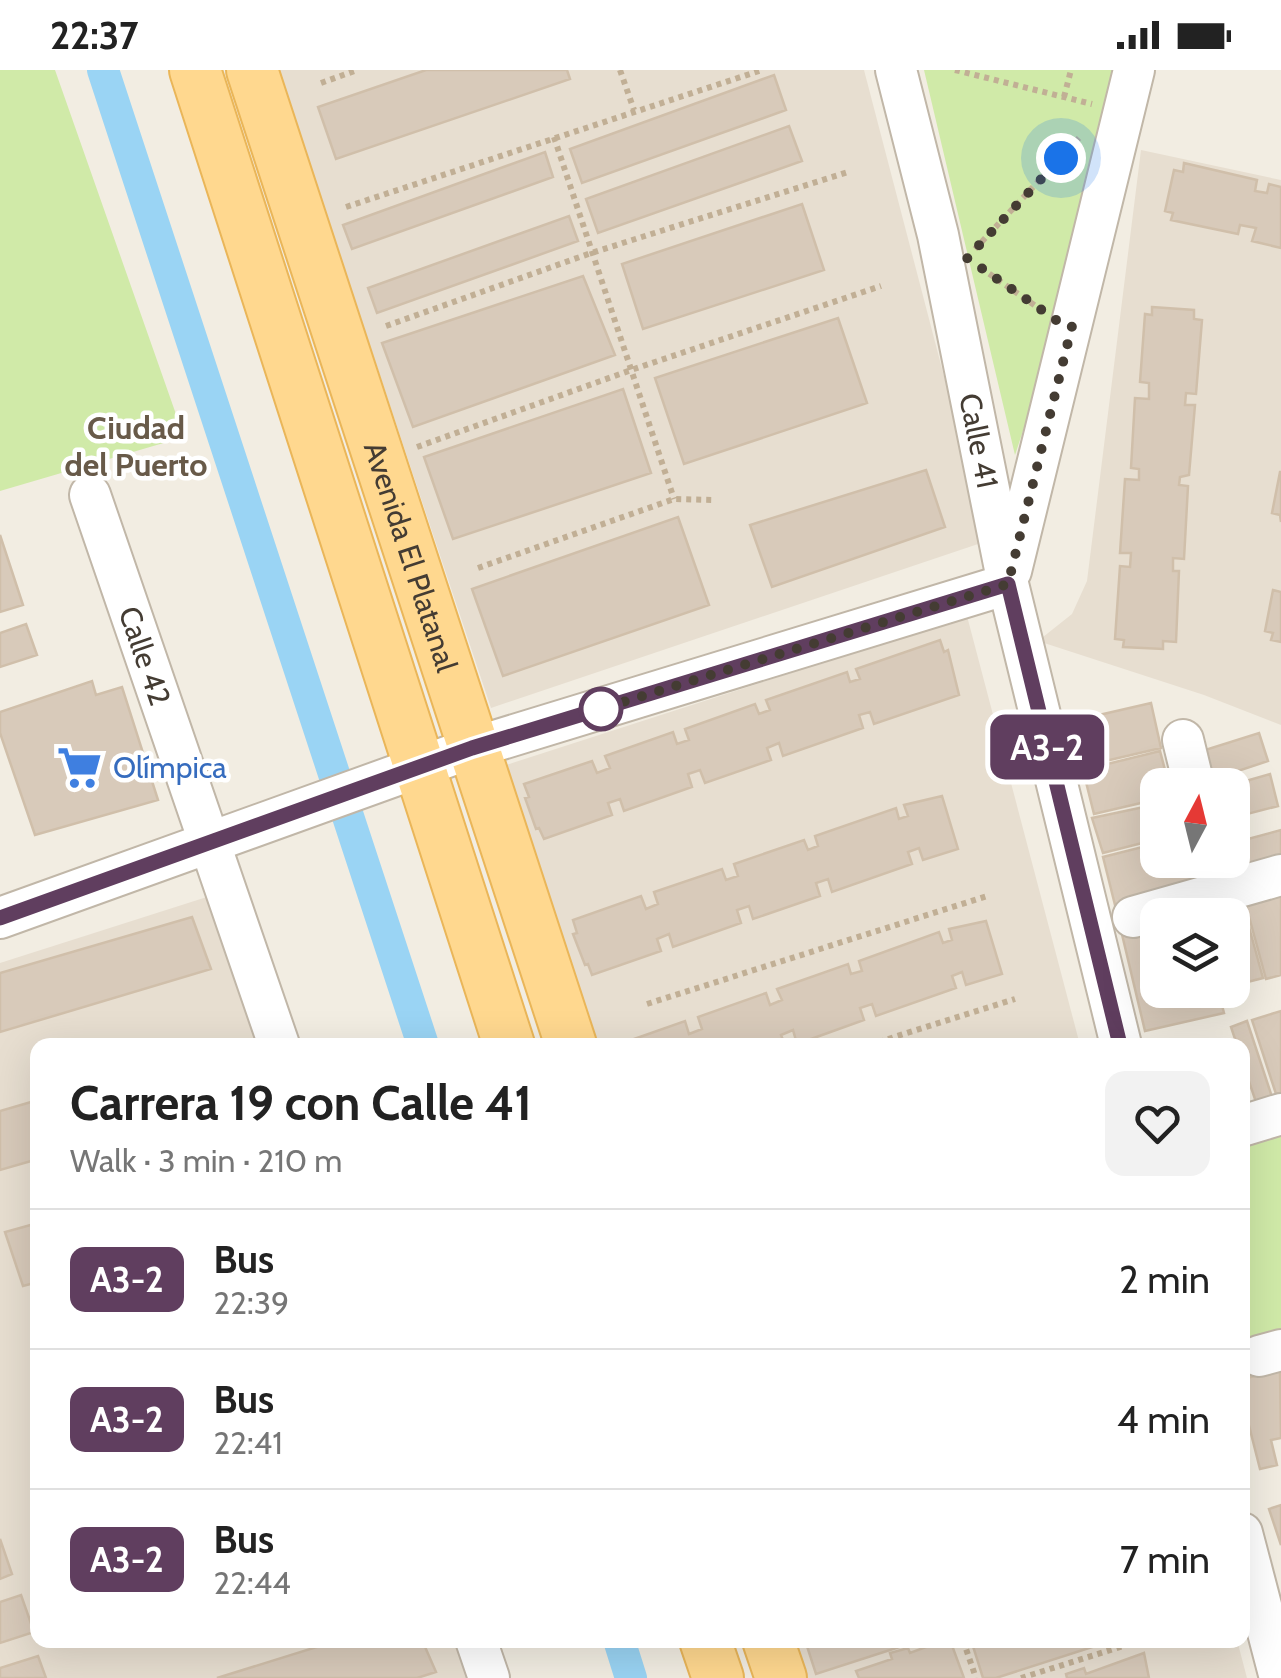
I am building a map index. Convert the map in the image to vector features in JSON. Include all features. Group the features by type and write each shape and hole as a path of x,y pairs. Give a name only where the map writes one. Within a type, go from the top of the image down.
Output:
{"main road":[{"name":"Avenida El Platanal","path":"195,70 406,773 506,1038"},
{"name":"Avenida El Platanal","path":"252,70 569,1038"},
{"path":"708,1648 718,1678"},
{"path":"771,1648 781,1678"}],"street":[{"name":"Calle 41","path":"896,70 938,235 1008,584 1118,1038"},
{"path":"0,918 472,748 1008,584 1072,326 1116,109 1134,70"},
{"name":"Calle 42","path":"90,494 277,1038"},
{"path":"1183,740 1190,768"},
{"path":"1250,875 1281,875"},
{"path":"1133,917 1212,878"},
{"path":"1250,1124 1281,1114"},
{"path":"1250,1564 1280,1678"},
{"path":"479,1648 489,1678"}],"path":[{"path":"320,83 356,70"},
{"path":"620,70 634,110"},
{"path":"346,207 762,70"},
{"path":"1064,97 1071,70"},
{"path":"960,71 1116,109"},
{"path":"1072,326 1059,322 967,258 1116,109"},
{"path":"554,136 674,499"},
{"path":"386,326 591,253 848,172"},
{"path":"417,446 881,286"},
{"path":"478,568 674,499 712,500"},
{"path":"647,1004 987,896"},
{"path":"891,1038 1015,999"},
{"path":"966,1648 976,1678"},
{"path":"1021,1678 1117,1648"}],"shaded area":[{"path":"278,70 864,70 987,541 491,708"},
{"path":"1141,150 1281,180 1281,725 1204,695 1038,641 1072,614 1087,581"},
{"path":"967,616 1078,1038 592,1038 503,766"},
{"path":"210,896 257,1038 30,1038 30,1648 461,1648 471,1678 0,1678 0,963"},
{"path":"791,1648 1239,1648 1247,1678 800,1678"}],"green space":[{"path":"0,70 55,70 184,437 0,491"},
{"path":"924,70 1116,70 1059,322 1015,455"},
{"path":"1281,1127 1281,1331 1250,1339 1250,1136"}],"building":[{"path":"426,70 567,70 570,79 336,159 318,107"},
{"path":"774,75 786,110 582,183 570,149"},
{"path":"789,126 802,161 598,233 586,199"},
{"path":"545,152 553,177 352,249 343,225"},
{"path":"1184,163 1257,180 1255,191 1267,193 1269,184 1281,187 1281,248 1252,241 1256,228 1240,225 1238,234 1171,220 1173,213 1165,211 1174,170 1183,172"},
{"path":"802,204 824,270 643,329 622,264"},
{"path":"569,216 578,241 377,313 368,288"},
{"path":"583,276 615,355 413,427 382,343"},
{"path":"1152,307 1194,310 1194,319 1202,320 1196,394 1186,393 1185,405 1195,405 1189,475 1180,477 1179,485 1188,486 1184,559 1173,558 1173,571 1179,571 1176,642 1163,641 1163,649 1123,647 1124,640 1115,639 1120,566 1130,567 1131,553 1120,553 1125,479 1139,480 1139,469 1131,468 1135,398 1149,399 1149,383 1140,382 1145,314 1152,315"},
{"path":"838,318 867,403 684,464 655,378"},
{"path":"623,389 651,473 453,539 424,457"},
{"path":"926,470 945,527 772,587 750,525"},
{"path":"1280,472 1281,522 1280,515 1272,513"},
{"path":"678,517 709,605 503,676 472,589"},
{"path":"0,535 23,605 0,612"},
{"path":"1273,590 1281,592 1281,642 1271,640 1273,633 1265,631"},
{"path":"26,624 37,655 0,667 0,633"},
{"path":"940,640 944,652 948,650 959,695 874,724 870,712 859,715 863,728 783,756 779,743 767,748 771,760 705,783 700,770 688,774 692,787 624,811 620,799 608,803 612,815 544,839 536,829 524,784 592,761 597,773 610,768 605,756 673,732 677,744 689,740 685,729 755,704 759,714 770,710 766,700 847,672 850,682 860,679 856,669"},
{"name":"Olímpica","path":"92,681 96,695 122,687 158,800 35,835 0,733 0,712"},
{"path":"1151,703 1161,748 1084,766 1073,721"},
{"path":"1259,733 1268,761 1247,768 1211,768 1205,750"},
{"path":"1160,751 1164,768 1140,768 1140,803 1094,814 1083,770"},
{"path":"1270,774 1278,806 1250,813 1250,780"},
{"path":"942,796 958,849 923,860 919,848 908,852 912,864 832,892 828,879 816,883 820,896 753,919 749,906 737,910 741,923 673,947 669,934 657,939 661,951 592,975 588,964 585,965 573,934 577,933 573,920 641,896 646,909 658,904 654,892 722,869 726,880 738,876 734,864 804,840 808,850 818,846 815,836 896,808 899,819 908,816 904,805"},
{"path":"1140,808 1140,844 1103,853 1092,818"},
{"path":"1281,830 1281,862 1250,871 1250,838"},
{"path":"1140,848 1140,878 1206,878 1209,886 1168,898 1140,898 1140,906 1117,913 1103,857"},
{"path":"1281,893 1281,975 1266,979 1250,920 1250,901"},
{"path":"192,917 211,969 0,1032 0,973"},
{"path":"986,921 1002,974 966,985 962,972 952,976 956,988 876,1016 872,1004 860,1008 864,1020 814,1038 795,1038 793,1030 781,1035 782,1038 637,1038 685,1021 689,1034 702,1029 698,1017 766,993 770,1005 782,1000 777,989 848,964 851,974 862,971 859,961 939,932 943,943 952,940 949,929"},
{"path":"1140,922 1140,1008 1223,1008 1224,1013 1145,1031 1120,926"},
{"path":"1250,931 1263,978 1250,981"},
{"path":"1281,1011 1281,1092 1276,1094 1252,1020"},
{"path":"1247,1021 1273,1100 1257,1105 1250,1084 1250,1038 1235,1038 1231,1027"},
{"path":"30,1102 30,1161 0,1170 0,1111"},
{"path":"30,1225 30,1284 23,1286 5,1232"},
{"path":"1280,1370 1281,1438 1271,1440 1277,1465 1260,1469 1250,1430 1250,1377"},
{"path":"1281,1505 1281,1545 1269,1509"},
{"path":"0,1539 12,1574 0,1579"},
{"path":"21,1595 30,1633 0,1643 0,1602"},
{"path":"313,1648 426,1648 436,1672 417,1678 217,1678"},
{"path":"808,1648 896,1648 816,1674"},
{"path":"908,1648 910,1653 923,1648 953,1648 964,1678 859,1678 856,1671 892,1659 890,1653"},
{"path":"974,1648 1089,1648 996,1678 983,1678"},
{"path":"1144,1653 1149,1678 1067,1678 1066,1674 1084,1668 1086,1674"},
{"path":"38,1656 46,1678 0,1678 0,1668"}],"waterway":[{"path":"103,70 421,1038"},
{"path":"622,1648 631,1678"}],"bus line":[{"name":"A3-2","path":"0,918 472,748 1008,584 1118,1038"}],"place":[{"name":"Olímpica","path":"80,767"}],"district":[{"name":"Ciudad del Puerto","path":"136,446"}],"route":[{"path":"601,709 587,713 1008,584 1072,326 1059,322 967,258 1061,158"}]}
